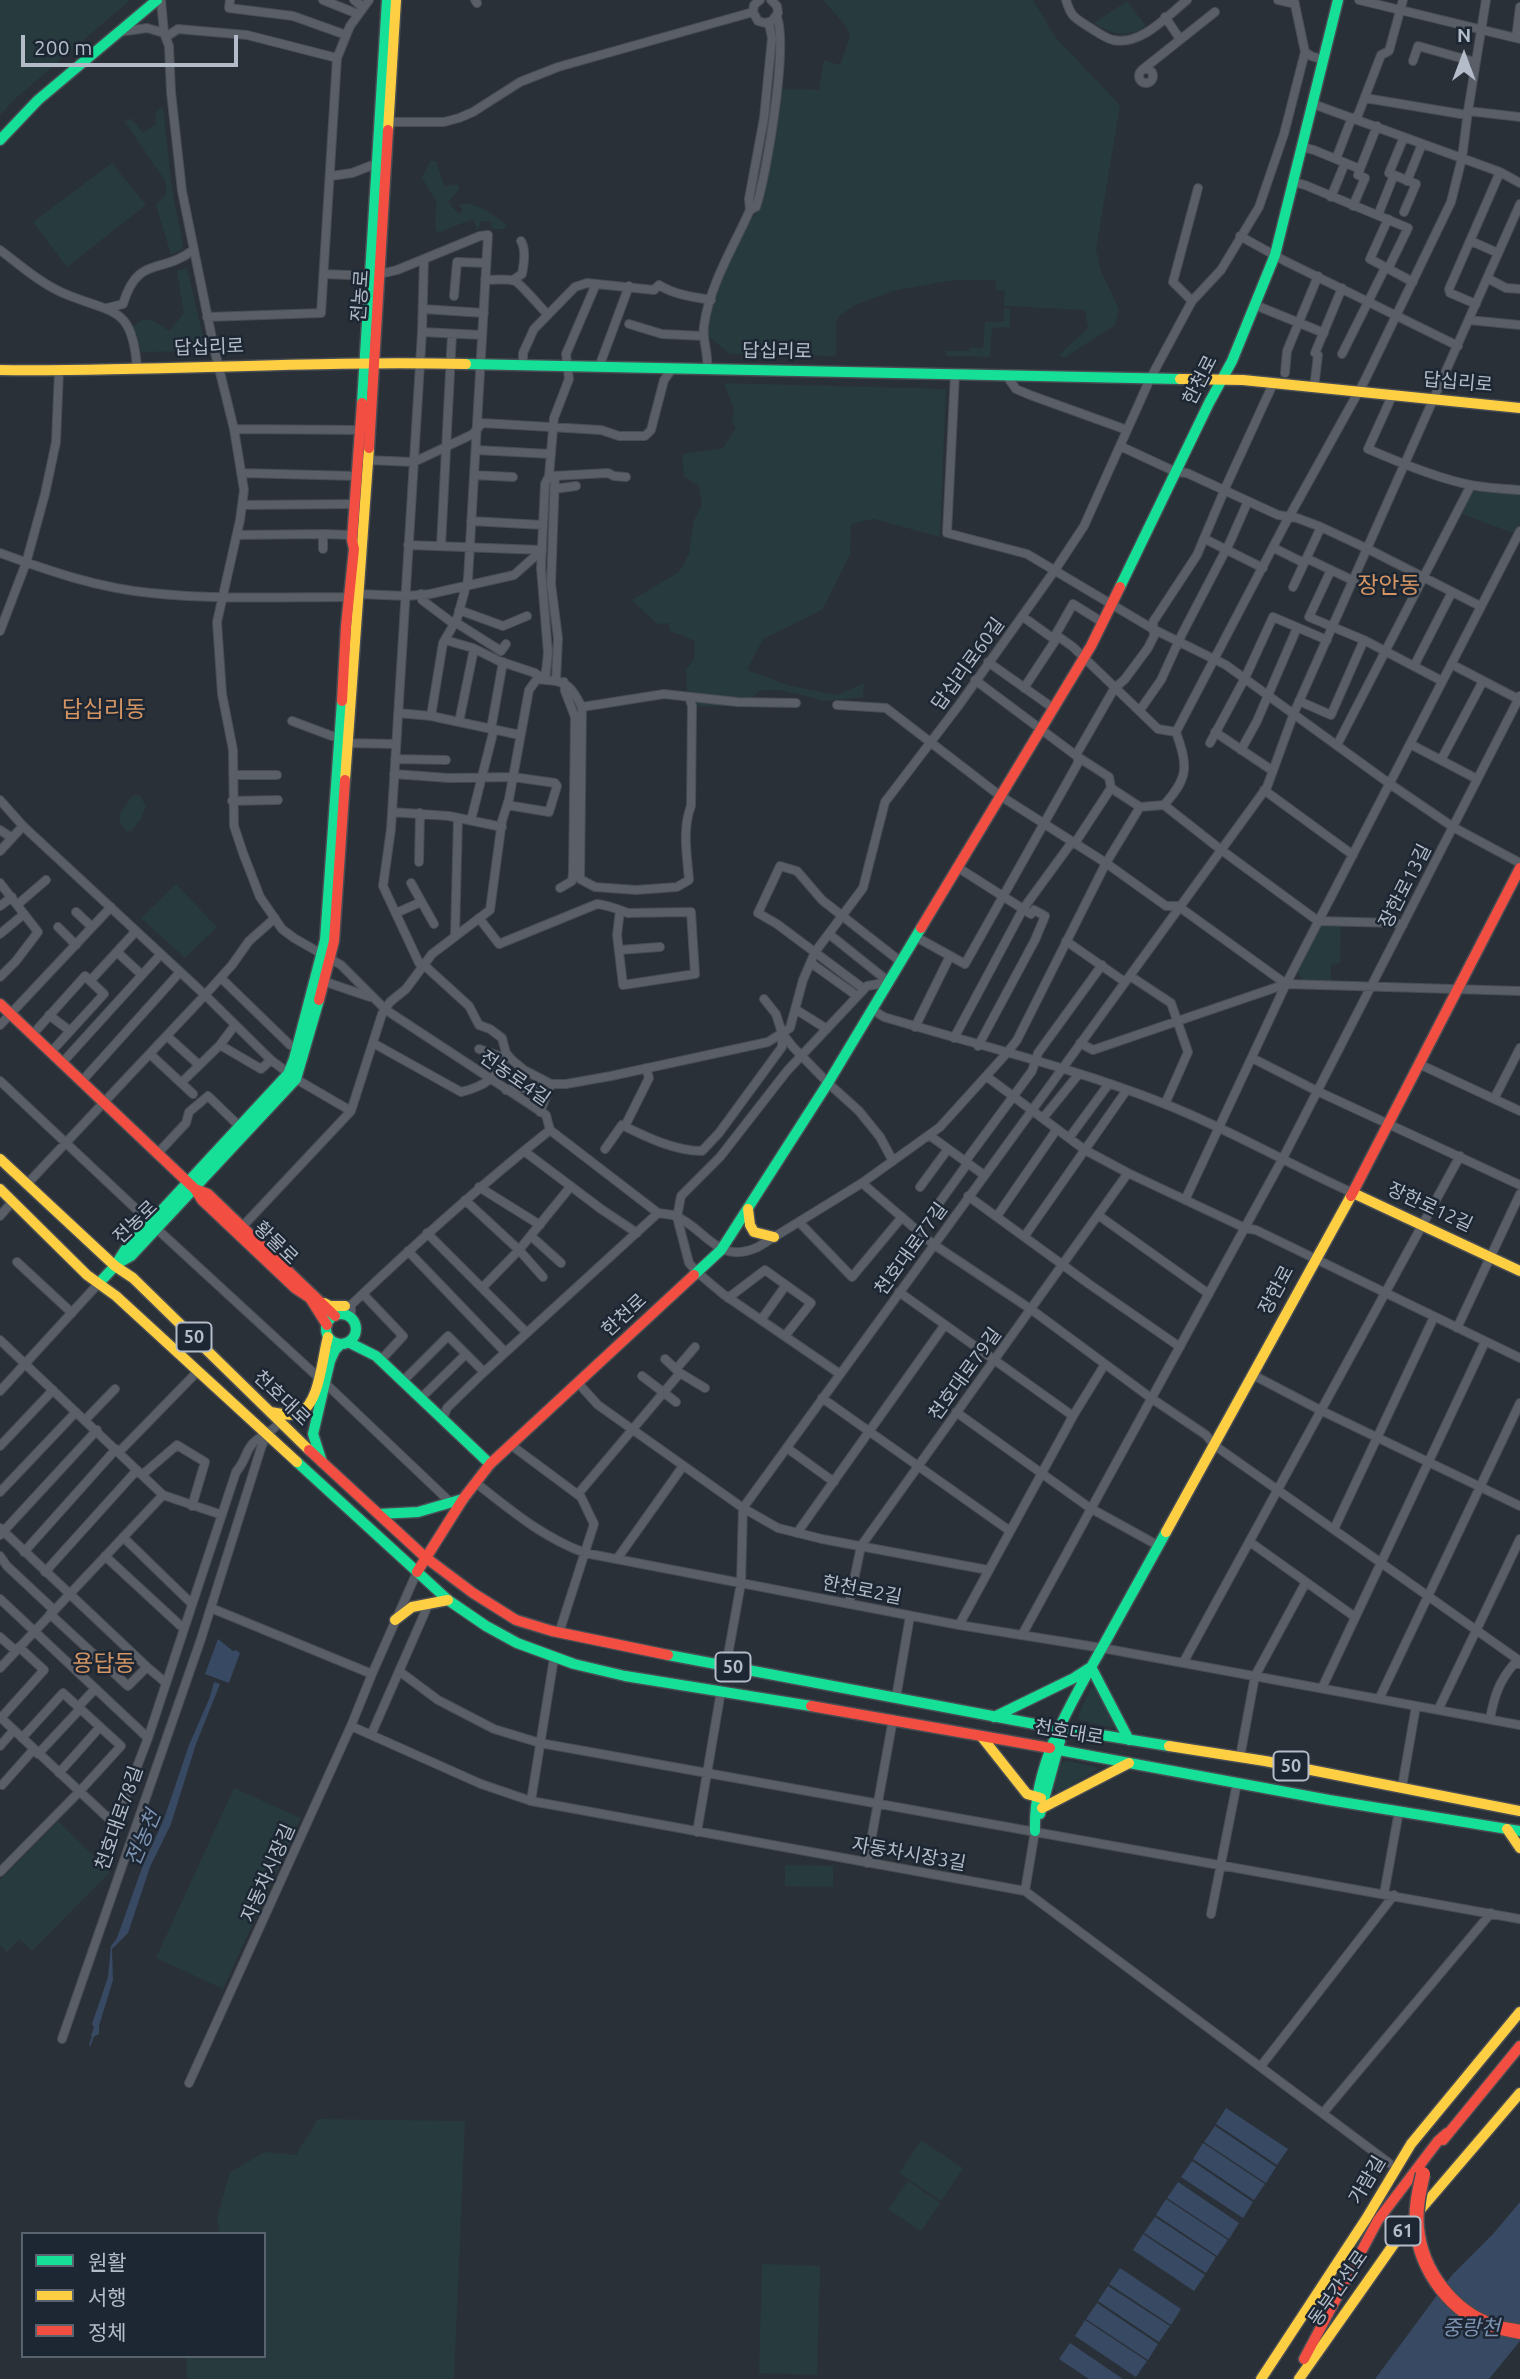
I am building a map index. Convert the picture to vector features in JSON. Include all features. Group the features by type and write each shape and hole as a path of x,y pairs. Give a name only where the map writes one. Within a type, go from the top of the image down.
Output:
{"main road":[{"path":"0,140 38,100 159,0"},
{"name":"전농로","path":"376,275 379,163 386,122 387,0"},
{"name":"전농로","path":"99,1283 125,1250 154,1226 292,1076 310,1033 323,981 347,618 354,596 366,460 370,362 396,0"},
{"name":"한천로","path":"425,1557 490,1464 721,1250 873,1010 1083,658 1232,361 1275,255 1338,0"},
{"name":"전농로","path":"354,596 352,535 356,476 370,362"},
{"name":"답십리로","path":"0,370 59,371 370,362 1221,380 1520,408"},
{"name":"장한로","path":"1035,1831 1037,1801 1054,1749 1091,1667 1353,1193 1520,868"},
{"name":"전농로","path":"292,1076 325,955"},
{"name":"황물로","path":"5,1009 320,1309 373,1348 378,1358 490,1464"},
{"name":"천호대로","path":"0,1159 115,1266 134,1278 275,1418 425,1557 473,1593 516,1620 559,1633 994,1717 1240,1757 1520,1811"},
{"name":"황물로","path":"192,1186 208,1194 323,1303 343,1326"},
{"name":"천호대로","path":"0,1189 99,1283 448,1600 496,1632 535,1651 625,1676 893,1719 1237,1783 1513,1830"},
{"name":"장한로12길","path":"1353,1193 1520,1271"},
{"path":"748,1209 750,1225 754,1232 774,1237"},
{"path":"275,1418 300,1412 320,1387 343,1326"},
{"path":"322,1462 313,1434 320,1387 343,1326"},
{"path":"379,1514 425,1511 447,1500 463,1499"},
{"path":"417,1572 425,1557"},
{"path":"395,1620 412,1607 448,1600"},
{"path":"994,1717 1091,1667 1129,1740"},
{"path":"981,1736 1037,1801 1129,1763"},
{"path":"1513,1830 1520,1848"},
{"name":"가람길","path":"1261,2379 1366,2219 1411,2144 1520,2012"},
{"path":"1297,2379 1378,2220 1438,2141 1520,2046"},
{"name":"동부간선로","path":"1297,2379 1388,2250 1520,2093"},
{"path":"1447,2133 1423,2174 1417,2194 1416,2226 1423,2257 1434,2279 1448,2297 1466,2313 1486,2324 1520,2332"}],"street":[{"name":"전농로4길","path":"159,0 169,46 171,92 182,191 207,317 234,429 244,490 237,535 217,614 217,638 222,694 233,750 234,826 260,897 282,929 294,939 325,955 355,978 386,1010 546,1115 550,1130 658,1213 677,1217 721,1250"},
{"path":"230,0 229,8 293,16 346,35"},
{"path":"323,0 363,7"},
{"path":"354,0 363,7"},
{"path":"760,0 754,5 753,12 758,21 769,23"},
{"path":"769,23 778,10 772,0"},
{"path":"1066,0 1071,15 1113,40 1135,39 1187,0"},
{"path":"1278,0 1294,2 1304,52 1324,60"},
{"path":"1359,0 1518,38 1520,7"},
{"path":"1331,197 1351,120 1358,115 1381,55 1390,51 1403,0"},
{"path":"1164,805 1179,788 1185,772 1183,752 1176,732 1288,517 1359,392 1451,202 1462,158 1485,0 1480,0"},
{"path":"207,317 321,313 337,58 346,35 363,7"},
{"path":"386,122 444,122 459,118 520,82 558,67 753,12"},
{"path":"1142,70 1215,12"},
{"path":"750,210 756,207 760,194 773,120 780,32 776,16"},
{"path":"1165,18 1180,39"},
{"path":"707,369 704,324 711,300 750,210 764,118 772,38 769,23"},
{"path":"119,32 147,28 166,34 178,29 247,35 337,58"},
{"path":"1413,61 1418,46 1475,61"},
{"name":"답십리로60길","path":"625,1126 682,1149 702,1151 719,1133 782,1048 782,1034 790,1028 803,980 815,952 863,888 885,802 1022,616 1084,526 1150,379 1160,365 1192,301 1221,270 1259,207 1272,170 1304,52"},
{"path":"1365,97 1467,113 1520,117"},
{"path":"1313,104 1500,172 1520,183"},
{"path":"1353,206 1365,178 1358,175 1377,126"},
{"path":"1378,215 1404,138"},
{"path":"1404,212 1422,144"},
{"path":"1302,147 1360,169"},
{"path":"331,176 352,173 379,163"},
{"path":"1476,304 1450,293 1449,289 1500,172"},
{"path":"1392,174 1411,182"},
{"path":"1293,183 1408,228 1342,354"},
{"path":"1192,301 1173,282 1198,188"},
{"name":"천호대로77길","path":"743,1508 1264,790 1299,701 1520,204"},
{"path":"1388,219 1370,259 1413,282"},
{"path":"376,275 397,271 488,235 466,586 454,623 445,640 431,716"},
{"path":"1240,236 1458,346"},
{"path":"513,280 522,274 521,241"},
{"path":"1471,241 1498,253"},
{"path":"0,250 40,280 63,293 117,312 133,338 137,369"},
{"path":"107,308 123,303 128,286 135,276 148,268 187,255 193,250"},
{"path":"373,1043 461,1092 492,1080 506,1053 502,1038 491,1028 479,1025 469,1006 424,964 419,963 383,886 388,863 406,596 425,258"},
{"path":"454,296 457,262 486,263"},
{"name":"전농로","path":"325,274 376,275"},
{"path":"1285,373 1287,351 1318,276"},
{"path":"1487,278 1506,288 1520,289"},
{"path":"485,280 513,280 520,284 548,315"},
{"path":"523,365 523,354 534,329 575,287 587,283 654,290 659,285 668,291 711,300"},
{"path":"560,888 572,881 573,873 575,717 560,681 551,584 554,489 551,454 556,412 569,379 566,354 596,284"},
{"path":"599,367 629,286"},
{"path":"1314,388 1318,355 1315,353 1342,288"},
{"path":"1255,305 1324,332"},
{"path":"423,309 484,313"},
{"path":"1469,320 1520,325"},
{"path":"629,324 662,334 703,336"},
{"path":"422,332 482,335"},
{"path":"441,546 452,334"},
{"path":"366,460 414,462 473,434 482,423 601,430 619,436 645,436 651,430 664,380 672,369"},
{"path":"0,631 26,563 56,442 59,371"},
{"path":"955,374 947,533 1027,554 1153,629 1226,665 1453,827 1520,863"},
{"path":"1006,375 1016,389 1127,429"},
{"path":"915,937 965,964 1045,824 1078,763 1077,756 1116,687 1148,648 1154,636 1153,622 1186,575 1205,539 1273,384"},
{"path":"1392,396 1368,449 1471,485 1520,490"},
{"path":"234,429 360,430"},
{"path":"1120,446 1176,472 1187,472 1278,515 1321,527 1480,606"},
{"path":"476,450 551,454"},
{"path":"241,473 356,476"},
{"path":"545,680 548,653 541,568 545,485 552,476 608,473 626,477"},
{"path":"474,475 513,477"},
{"path":"1337,745 1471,485"},
{"path":"554,489 576,486"},
{"path":"1140,710 1161,680 1248,501"},
{"path":"242,505 355,504"},
{"path":"471,521 544,524"},
{"path":"1293,587 1321,527"},
{"path":"1185,1200 1286,984 1520,532"},
{"path":"323,534 323,549"},
{"path":"237,535 352,535"},
{"path":"1205,539 1263,568"},
{"path":"408,545 542,550"},
{"path":"1274,548 1300,561 1310,560 1354,581"},
{"path":"0,553 66,577 149,593 223,597 406,596 430,594 514,575 542,550"},
{"path":"1331,570 1309,617 1364,640 1442,681"},
{"path":"1414,666 1452,592"},
{"path":"421,594 422,600 454,623 501,651 506,644"},
{"path":"1024,688 1055,641 1073,604 1102,622"},
{"path":"459,610 503,626 527,616"},
{"path":"1022,616 1051,637 1059,637 1073,647 1158,729 1176,732"},
{"path":"1210,743 1245,678 1273,617 1327,640"},
{"path":"1241,750 1297,628"},
{"path":"445,640 535,673 545,680"},
{"path":"1299,701 1331,715 1364,640"},
{"path":"459,722 474,649"},
{"path":"471,820 493,733 491,729 503,662"},
{"path":"988,662 1053,708"},
{"path":"1451,664 1519,699"},
{"path":"243,1227 351,1111 382,1014 390,1002 406,989 432,954 490,909 502,827 529,690 537,679 560,681 570,687 582,708 580,879 595,887 636,890 677,887 689,880 686,845 687,817 691,806 692,706 689,697"},
{"path":"954,1038 1023,909 1074,843 1111,788 1110,777 1077,756 975,680"},
{"path":"1441,760 1483,681"},
{"path":"582,708 664,694 737,702 796,703"},
{"name":"장한로13길","path":"1022,1635 1283,1158 1519,699"},
{"path":"837,705 886,708 999,795 1106,863 1166,906 1178,906 1286,984"},
{"path":"398,713 431,716 520,735"},
{"path":"292,721 340,741 395,744"},
{"path":"1215,732 1273,771"},
{"path":"1410,744 1477,779"},
{"path":"395,759 446,760"},
{"path":"394,774 513,777 555,783 557,786 549,812 507,805"},
{"path":"233,775 277,775"},
{"path":"1111,788 1140,807 1164,805 1318,921 1402,925"},
{"path":"1264,790 1353,855"},
{"path":"0,800 23,826 271,1059 292,1076 351,1111"},
{"path":"232,801 278,800"},
{"path":"721,1250 747,1252 774,1237 862,1183 940,1127 1017,1041 1106,863 1140,807"},
{"path":"391,812 458,818 502,827"},
{"path":"419,862 420,813"},
{"path":"455,936 458,818"},
{"path":"0,851 23,826"},
{"path":"0,830 12,838"},
{"path":"864,989 758,913 780,866 797,871 822,900 901,962"},
{"path":"957,867 1031,915 1034,910 1045,916 1035,940 978,1046"},
{"path":"0,906 14,901 47,880"},
{"path":"0,883 38,932 0,977"},
{"path":"411,883 434,924"},
{"path":"396,913 421,902"},
{"path":"479,918 499,944 597,904 620,910 628,913 691,912 695,974 623,985 617,935 620,910"},
{"path":"0,1025 5,1009 76,945 111,907"},
{"path":"76,912 92,927"},
{"path":"0,934 24,915"},
{"path":"27,1184 221,978 249,941 275,918"},
{"path":"58,928 76,945"},
{"path":"90,981 136,931"},
{"path":"829,933 889,982"},
{"path":"1066,941 1102,965 1171,1003 1188,1052 1165,1104"},
{"path":"619,950 660,947"},
{"path":"117,952 142,975"},
{"path":"62,1063 161,954"},
{"path":"915,1027 950,956"},
{"path":"811,963 857,996"},
{"path":"934,1210 1032,1071 1038,1053 1102,965"},
{"path":"82,1081 180,971"},
{"path":"32,1035 85,976 104,994 51,1052"},
{"path":"221,978 290,1045"},
{"path":"323,981 374,999"},
{"path":"841,1374 728,1298 698,1273 689,1263 677,1217 681,1196 720,1157 787,1072 867,986 889,982"},
{"path":"1080,1043 1093,1049 1286,984 1520,991"},
{"path":"764,999 776,1014 782,1034 828,1083 859,1111 880,1137 893,1161"},
{"path":"795,1009 827,1029"},
{"path":"873,1010 884,1017 915,1027 1061,1069 1165,1104 1353,1193"},
{"path":"49,1015 70,1031"},
{"path":"181,1083 220,1045 235,1025"},
{"path":"506,1090 566,1084 646,1068 768,1042 782,1034"},
{"path":"167,1036 199,1065"},
{"path":"220,1045 261,1069 271,1059"},
{"path":"1494,1099 1520,1048"},
{"path":"479,1049 502,1056 506,1053"},
{"path":"506,1053 524,1070 551,1084"},
{"path":"150,1055 193,1094"},
{"path":"1252,1058 1520,1185"},
{"path":"1419,1064 1520,1111"},
{"path":"606,1149 622,1125 625,1126 649,1078 646,1068"},
{"path":"1043,1118 1078,1075"},
{"path":"986,1076 1085,1150 1128,1174 1316,1258 1520,1359"},
{"path":"0,1081 320,1387 447,1500"},
{"path":"540,1112 551,1084"},
{"path":"1069,1138 1108,1085"},
{"path":"1024,1237 1126,1091"},
{"path":"158,1153 186,1123 189,1112 208,1096 235,1122"},
{"path":"997,1216 1057,1129"},
{"path":"343,1326 363,1294 408,1251 479,1187 550,1130"},
{"path":"929,1135 984,1175"},
{"path":"920,1187 948,1149"},
{"path":"524,1151 637,1233"},
{"path":"1183,1663 1460,1156"},
{"name":"천호대로79길","path":"849,1604 861,1546 1128,1174"},
{"path":"862,1183 933,1244 1032,1310 1206,1435 1214,1445 1520,1662"},
{"path":"483,1287 519,1250 571,1186"},
{"path":"479,1187 540,1225"},
{"path":"1457,1328 1520,1194"},
{"path":"968,1196 1180,1347"},
{"path":"465,1200 519,1250 543,1277"},
{"path":"0,1216 12,1202"},
{"path":"443,1418 447,1408 484,1372 658,1213"},
{"path":"1098,1215 1209,1294"},
{"path":"799,1222 852,1277 902,1217"},
{"path":"428,1233 526,1332"},
{"path":"531,1236 561,1263"},
{"path":"408,1251 505,1352"},
{"path":"17,1262 72,1313"},
{"path":"728,1298 765,1270 811,1303 785,1336"},
{"path":"0,1391 99,1283"},
{"path":"761,1320 786,1285"},
{"path":"899,1292 1073,1416"},
{"path":"363,1294 402,1336 378,1358"},
{"path":"1335,1529 1434,1317"},
{"path":"797,1533 944,1326"},
{"path":"404,1380 448,1336 484,1372"},
{"path":"0,1339 163,1495 222,1515"},
{"path":"1322,1688 1485,1342"},
{"path":"578,1494 664,1393 695,1347"},
{"path":"422,1397 466,1354"},
{"path":"665,1359 705,1388"},
{"path":"958,1625 1073,1416 1105,1364"},
{"path":"24,1552 118,1451 198,1371"},
{"path":"1253,1375 1520,1506"},
{"path":"642,1376 676,1402"},
{"path":"578,1383 598,1405 743,1508 778,1528 988,1570"},
{"path":"85,1420 115,1389"},
{"path":"0,1446 53,1390"},
{"path":"822,1398 1010,1531"},
{"path":"1379,1699 1520,1403"},
{"path":"0,1492 76,1412"},
{"path":"956,1412 1090,1508 1158,1546"},
{"path":"0,1637 44,1671 1,1717 107,1817 119,1814 148,1738 236,1472 242,1465 250,1444 267,1434 275,1418"},
{"path":"97,1430 1,1531 166,1683"},
{"name":"천호대로78길","path":"62,2039 211,1608 267,1434"},
{"path":"511,1444 578,1494 594,1524 559,1633"},
{"path":"45,1572 140,1472 177,1445 205,1462 192,1506"},
{"path":"787,1448 834,1482"},
{"path":"617,1559 683,1466"},
{"name":"한천로2길","path":"476,1483 532,1527 556,1542 585,1553 909,1616 1102,1648 1520,1725"},
{"path":"0,1668 163,1495"},
{"path":"726,1666 741,1583 743,1508"},
{"path":"123,1537 192,1604"},
{"path":"1438,1710 1520,1539"},
{"path":"1250,1542 1356,1617"},
{"path":"0,1556 52,1612 128,1686 146,1667"},
{"path":"105,1556 184,1629"},
{"path":"211,1608 372,1674 417,1572"},
{"path":"1240,1757 1255,1676 1306,1582"},
{"path":"0,1599 148,1738"},
{"path":"371,1735 429,1602"},
{"path":"895,1698 909,1616"},
{"path":"531,1801 554,1658"},
{"path":"1490,1719 1494,1695 1500,1683 1514,1664 1520,1662"},
{"path":"399,1671 438,1700 494,1729 540,1743 1520,1919"},
{"name":"자동차시장길","path":"189,2082 351,1726 372,1674"},
{"path":"2,1785 95,1689"},
{"path":"697,1832 721,1691"},
{"path":"0,1872 121,1746 63,1693 22,1738"},
{"path":"1402,1787 1416,1706"},
{"path":"867,1863 893,1719"},
{"name":"자동차시장3길","path":"351,1726 481,1784 531,1801 1025,1891 1389,2163"},
{"path":"59,1773 100,1727"},
{"path":"0,1746 13,1731"},
{"path":"1211,1914 1237,1783"},
{"path":"1261,2066 1389,1895 1399,1811"},
{"path":"1025,1891 1035,1831"},
{"path":"1323,2113 1491,1913"}],"green space":[{"path":"0,0 130,0 16,98 0,115"},
{"path":"823,0 1033,0 1056,38 1120,105 1096,249 1101,271 1119,309 1115,325 1064,358 1059,355 1088,328 1085,310 1004,306 1005,291 996,290 996,280 959,280 893,291 855,305 840,315 836,323 836,356 730,354 707,335 708,295 740,220 755,216 761,204 779,89 819,90 824,60 840,65 850,37 846,26"},
{"path":"1127,1 1146,26 1120,34 1094,23"},
{"path":"163,107 172,189 183,246 183,249 171,255 156,205 166,195 166,182 125,122 131,118 143,133 156,124 156,112"},
{"path":"430,161 436,161 444,186 458,184 459,189 448,202 459,214 463,210 459,205 472,205 507,226 492,229 490,221 481,221 478,231 473,219 437,233 437,202 422,178"},
{"path":"112,163 146,205 67,267 33,222"},
{"path":"187,268 204,341 201,349 189,339 190,351 141,352 132,327 144,319 154,321 169,331 184,313 177,271"},
{"path":"1004,308 1010,309 1010,327 992,328 990,357 946,356 946,351 983,348 985,322 1004,322"},
{"path":"724,383 946,389 940,537 874,519 851,524 850,554 822,610 763,639 747,670 791,686 838,695 864,683 863,697 825,701 781,690 761,690 741,706 692,706 687,693 686,670 694,659 695,641 670,631 669,623 657,624 632,600 679,572 689,554 694,520 702,505 699,486 684,477 682,454 723,448 736,428 732,421 734,409"},
{"path":"1471,485 1520,490 1518,535 1457,512"},
{"path":"133,795 140,795 146,807 131,831 126,831 119,821 121,812"},
{"path":"176,884 217,927 185,958 141,918"},
{"path":"1319,924 1341,925 1340,963 1331,964 1331,980 1302,980 1296,970"},
{"path":"1091,1688 1096,1689 1115,1725 1113,1728 1079,1720 1079,1714"},
{"path":"1069,1761 1099,1768 1058,1793 1052,1788 1059,1763"},
{"path":"234,1788 301,1818 223,1989 156,1958"},
{"path":"58,1821 110,1872 32,1951 19,1939 7,1952 0,1945 0,1880"},
{"path":"785,1865 833,1866 833,1887 785,1886"},
{"path":"318,2119 465,2121 454,2379 187,2379 186,2358 266,2358 266,2232 220,2232 217,2218 230,2172 265,2152 296,2155"},
{"path":"921,2140 963,2168 941,2201 899,2173"},
{"path":"908,2181 940,2203 921,2231 888,2209"},
{"path":"762,2264 820,2266 817,2375 759,2373"}],"water":[{"path":"218,1639 240,1653 229,1683 205,1674"},
{"path":"214,1682 220,1684 196,1744 171,1824 150,1867 128,1933 112,1949 113,1980 99,2034 93,2037 92,2024 108,1977 111,1946 117,1938 143,1865 164,1819"},
{"path":"1226,2108 1288,2149 1277,2165 1216,2124"},
{"path":"1215,2126 1276,2167 1266,2183 1204,2142"},
{"path":"1203,2143 1265,2184 1254,2200 1193,2159"},
{"path":"1192,2161 1253,2202 1243,2218 1181,2177"},
{"path":"1178,2182 1239,2223 1229,2239 1167,2198"},
{"path":"1166,2199 1228,2240 1217,2256 1156,2215"},
{"name":"중랑천","path":"1520,2202 1520,2341 1489,2379 1375,2379 1452,2275"},
{"path":"1155,2217 1216,2257 1206,2273 1144,2233"},
{"path":"1143,2234 1205,2275 1194,2291 1133,2250"},
{"path":"1120,2268 1181,2309 1171,2325 1109,2284"},
{"path":"1108,2286 1170,2326 1159,2342 1098,2301"},
{"path":"1097,2303 1158,2344 1148,2360 1086,2319"},
{"path":"1085,2320 1147,2361 1136,2377 1075,2336"},
{"path":"1070,2343 1123,2379 1089,2379 1059,2359"}],"waterway":[{"name":"전농천","path":"90,2045 93,2036"}],"traffic: fast":[{"path":"0,140 38,100 157,0"},
{"path":"362,403 387,0"},
{"path":"1120,587 1232,361 1275,255 1338,0"},
{"path":"466,364 1180,379"},
{"path":"99,1283 125,1250 288,1074 325,940 342,701"},
{"path":"694,1275 721,1250 828,1083 921,928"},
{"path":"117,1264 131,1256 296,1079 319,1000"},
{"path":"341,1314 347,1315 355,1323 356,1329 355,1335 347,1343 341,1344 335,1343 327,1335 326,1329 327,1323 335,1315 341,1314"},
{"path":"348,1342 376,1356 490,1464"},
{"path":"322,1462 313,1434 330,1361 341,1344"},
{"path":"297,1462 448,1600 517,1643 574,1664 625,1676 811,1706"},
{"path":"379,1514 418,1512 463,1499"},
{"path":"1035,1831 1040,1782 1056,1735 1166,1532"},
{"path":"668,1655 1040,1725 1169,1746"},
{"path":"1091,1667 1129,1740"},
{"path":"994,1717 1091,1667"},
{"path":"1040,1814 1060,1741"},
{"path":"1059,1750 1329,1800 1520,1831"}],"traffic: slow":[{"path":"388,130 396,0"},
{"path":"0,370 466,364"},
{"path":"1180,379 1243,380 1520,408"},
{"path":"345,780 369,448"},
{"path":"0,1159 115,1266 133,1278 309,1450"},
{"path":"0,1189 87,1275 116,1296 297,1462"},
{"path":"1353,1193 1520,1271"},
{"path":"1166,1532 1351,1196"},
{"path":"748,1209 750,1225 754,1232 774,1237"},
{"path":"324,1303 330,1306 345,1306"},
{"path":"271,1412 292,1415 306,1408 316,1390 328,1337"},
{"path":"395,1620 412,1607 448,1600"},
{"path":"981,1736 1027,1794 1041,1798"},
{"path":"1169,1746 1265,1761 1520,1811"},
{"path":"1042,1808 1129,1763"},
{"path":"1507,1829 1520,1848"},
{"path":"1261,2379 1366,2219 1411,2144 1520,2012"},
{"path":"1299,2379 1408,2224 1520,2093"}],"traffic: jam":[{"path":"369,448 388,130"},
{"path":"342,701 362,403"},
{"path":"921,928 1091,646 1120,587"},
{"path":"319,1000 334,941 345,780"},
{"path":"1351,1196 1520,868"},
{"path":"0,1004 195,1189 202,1200 295,1288 310,1298 327,1325"},
{"path":"195,1189 208,1194 335,1316"},
{"path":"417,1572 463,1499 490,1464 694,1275"},
{"path":"309,1450 425,1557 473,1593 516,1620 552,1631 668,1655"},
{"path":"811,1706 1050,1748"},
{"path":"1443,2140 1520,2046"},
{"path":"1304,2359 1378,2220 1447,2133"},
{"path":"1423,2174 1417,2207 1417,2228 1420,2244 1432,2274 1441,2288 1464,2311 1493,2326 1520,2332"}],"district":[{"name":"장안동","path":"1389,585"},
{"name":"답십리동","path":"104,709"},
{"name":"용답동","path":"104,1663"}]}
